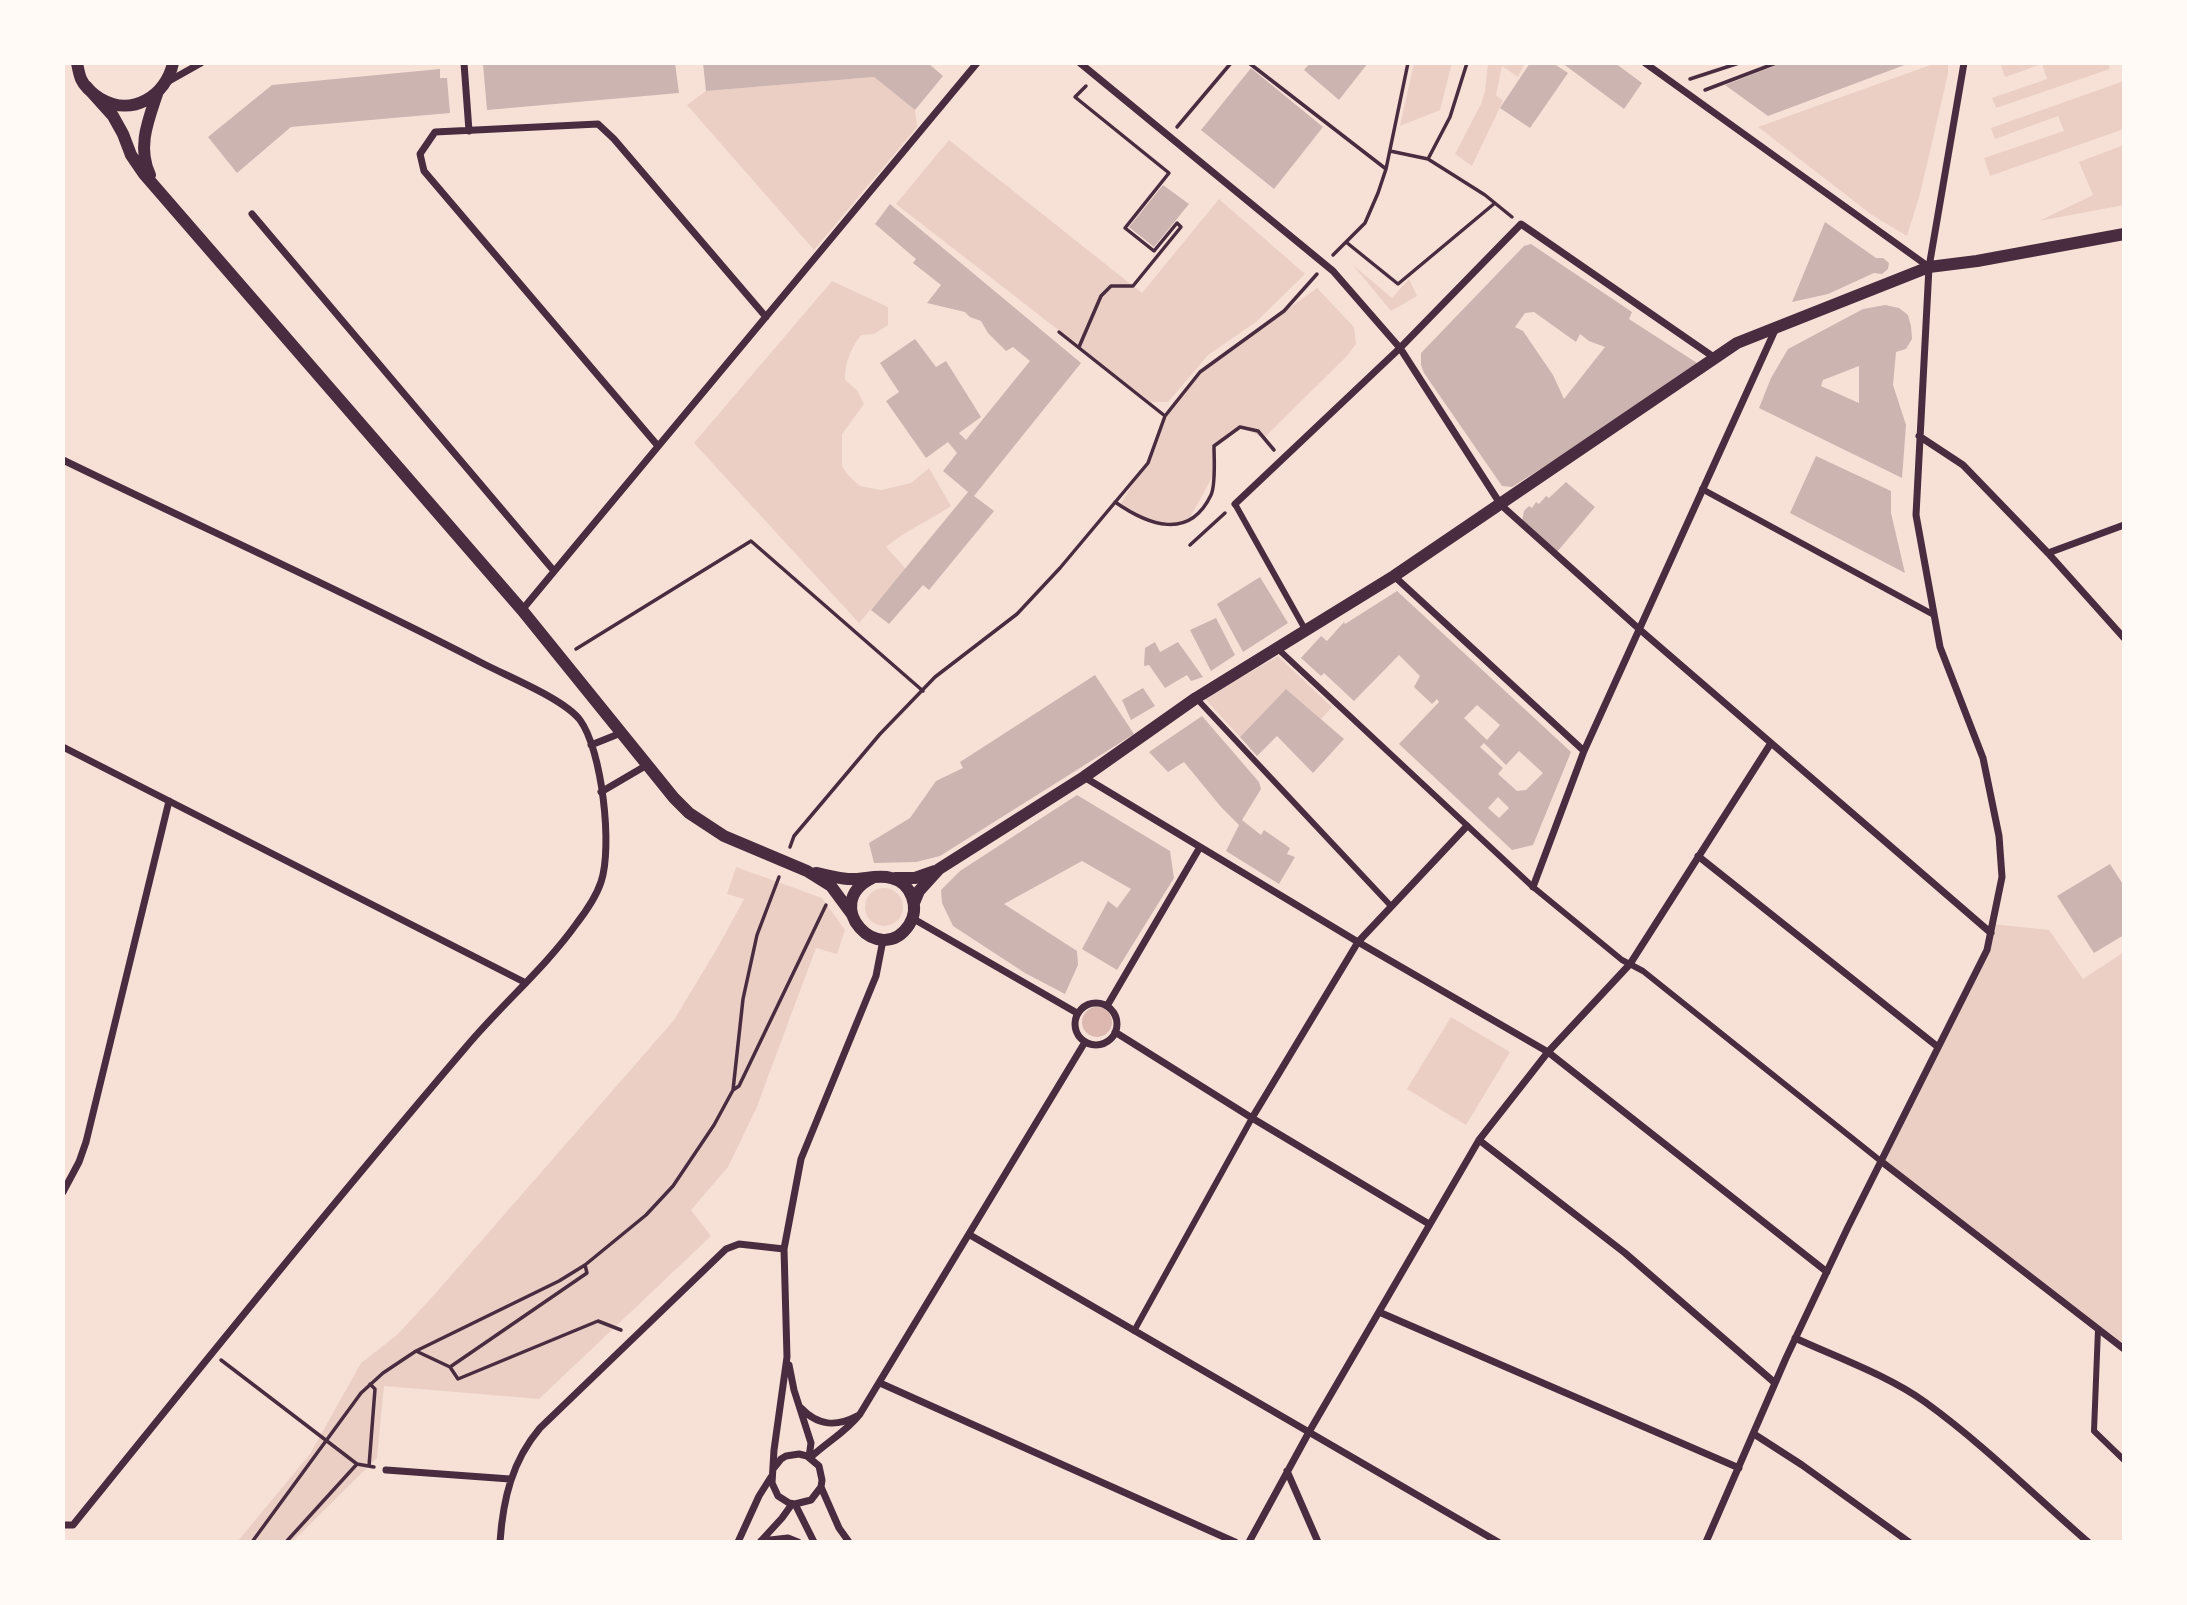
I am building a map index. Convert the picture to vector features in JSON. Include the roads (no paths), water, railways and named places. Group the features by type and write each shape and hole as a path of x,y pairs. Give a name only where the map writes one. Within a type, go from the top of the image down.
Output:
{"street":[{"path":"155,185 145,164 144,139 173,63"},
{"path":"77,65 81,78 94,95 108,103 123,106 146,101 179,74 201,63"},
{"path":"464,63 469,131"},
{"path":"522,611 977,63"},
{"path":"1080,63 1325,264 1400,348 1501,505 1638,628 1991,933"},
{"path":"1645,63 1929,267"},
{"path":"1706,1542 1795,1338 1987,950 2002,877 1999,836 1983,758 1940,647 1916,515 1929,267 1964,63"},
{"path":"86,86 113,116 131,155 144,174 522,611 689,813 724,836 803,870 831,886 860,930 883,940 906,930 919,891 939,869"},
{"path":"658,446 424,171 420,154 435,132 598,124 614,139 766,317"},
{"path":"252,214 554,571"},
{"path":"1307,631 1235,504 1400,348 1521,224 1715,359"},
{"path":"803,870 849,879 915,878 939,869 1084,776 1196,698 1394,576 1738,343 1929,267 2124,234"},
{"path":"1532,887 1584,751 1776,327"},
{"path":"1919,436 1962,465 2049,553 2124,638"},
{"path":"63,460 440,641 562,705 579,718 598,766 607,855 602,881 590,905 565,940 435,1084 73,1524 63,1525"},
{"path":"1702,489 1934,615"},
{"path":"2049,553 2124,525"},
{"path":"1394,576 1584,751"},
{"path":"1278,649 1532,887 1622,960 1643,971 1882,1162 2124,1349"},
{"path":"1196,698 1391,906"},
{"path":"591,745 621,733"},
{"path":"1249,1542 1309,1432 1479,1140 1548,1052 1630,964 1771,743"},
{"path":"63,747 526,983"},
{"path":"601,792 647,765"},
{"path":"1084,776 1358,942 1548,1052 1827,1272"},
{"path":"63,1192 86,1142 169,801"},
{"path":"1134,1331 1252,1118 1358,942 1467,825"},
{"path":"1107,1006 1200,847"},
{"path":"1698,856 1938,1047"},
{"path":"851,913 856,891 872,878"},
{"path":"892,878 906,886 914,904"},
{"path":"912,918 1077,1013"},
{"path":"814,1542 794,1504 778,1496 772,1483 787,1357 784,1249 801,1159 876,976 883,940"},
{"path":"1091,1003 1107,1006 1117,1020 1115,1032 1110,1040 1102,1044 1092,1045 1085,1042 1076,1032 1074,1021 1077,1013 1091,1003"},
{"path":"1115,1032 1429,1224"},
{"path":"810,1457 847,1430 860,1414 1085,1042"},
{"path":"1479,1140 1625,1253 1776,1383"},
{"path":"970,1235 1497,1542"},
{"path":"499,1542 510,1479 523,1450 540,1428 731,1246 750,1244 784,1249"},
{"path":"1379,1312 1739,1468"},
{"path":"2098,1329 2094,1431 2124,1460"},
{"path":"1795,1338 1886,1380 1923,1401 1965,1434 2088,1542"},
{"path":"787,1357 811,1443 810,1457"},
{"path":"880,1383 1235,1542"},
{"path":"799,1405 808,1415 832,1423 840,1423 860,1414"},
{"path":"1754,1434 1909,1542"},
{"path":"738,1542 759,1496 781,1459 799,1454 810,1457 818,1466 821,1487 839,1528 849,1542"},
{"path":"386,1470 510,1479"},
{"path":"1287,1471 1318,1542"},
{"path":"760,1541 794,1504 811,1500 821,1487"},
{"path":"760,1541 788,1538 798,1542"}]}
